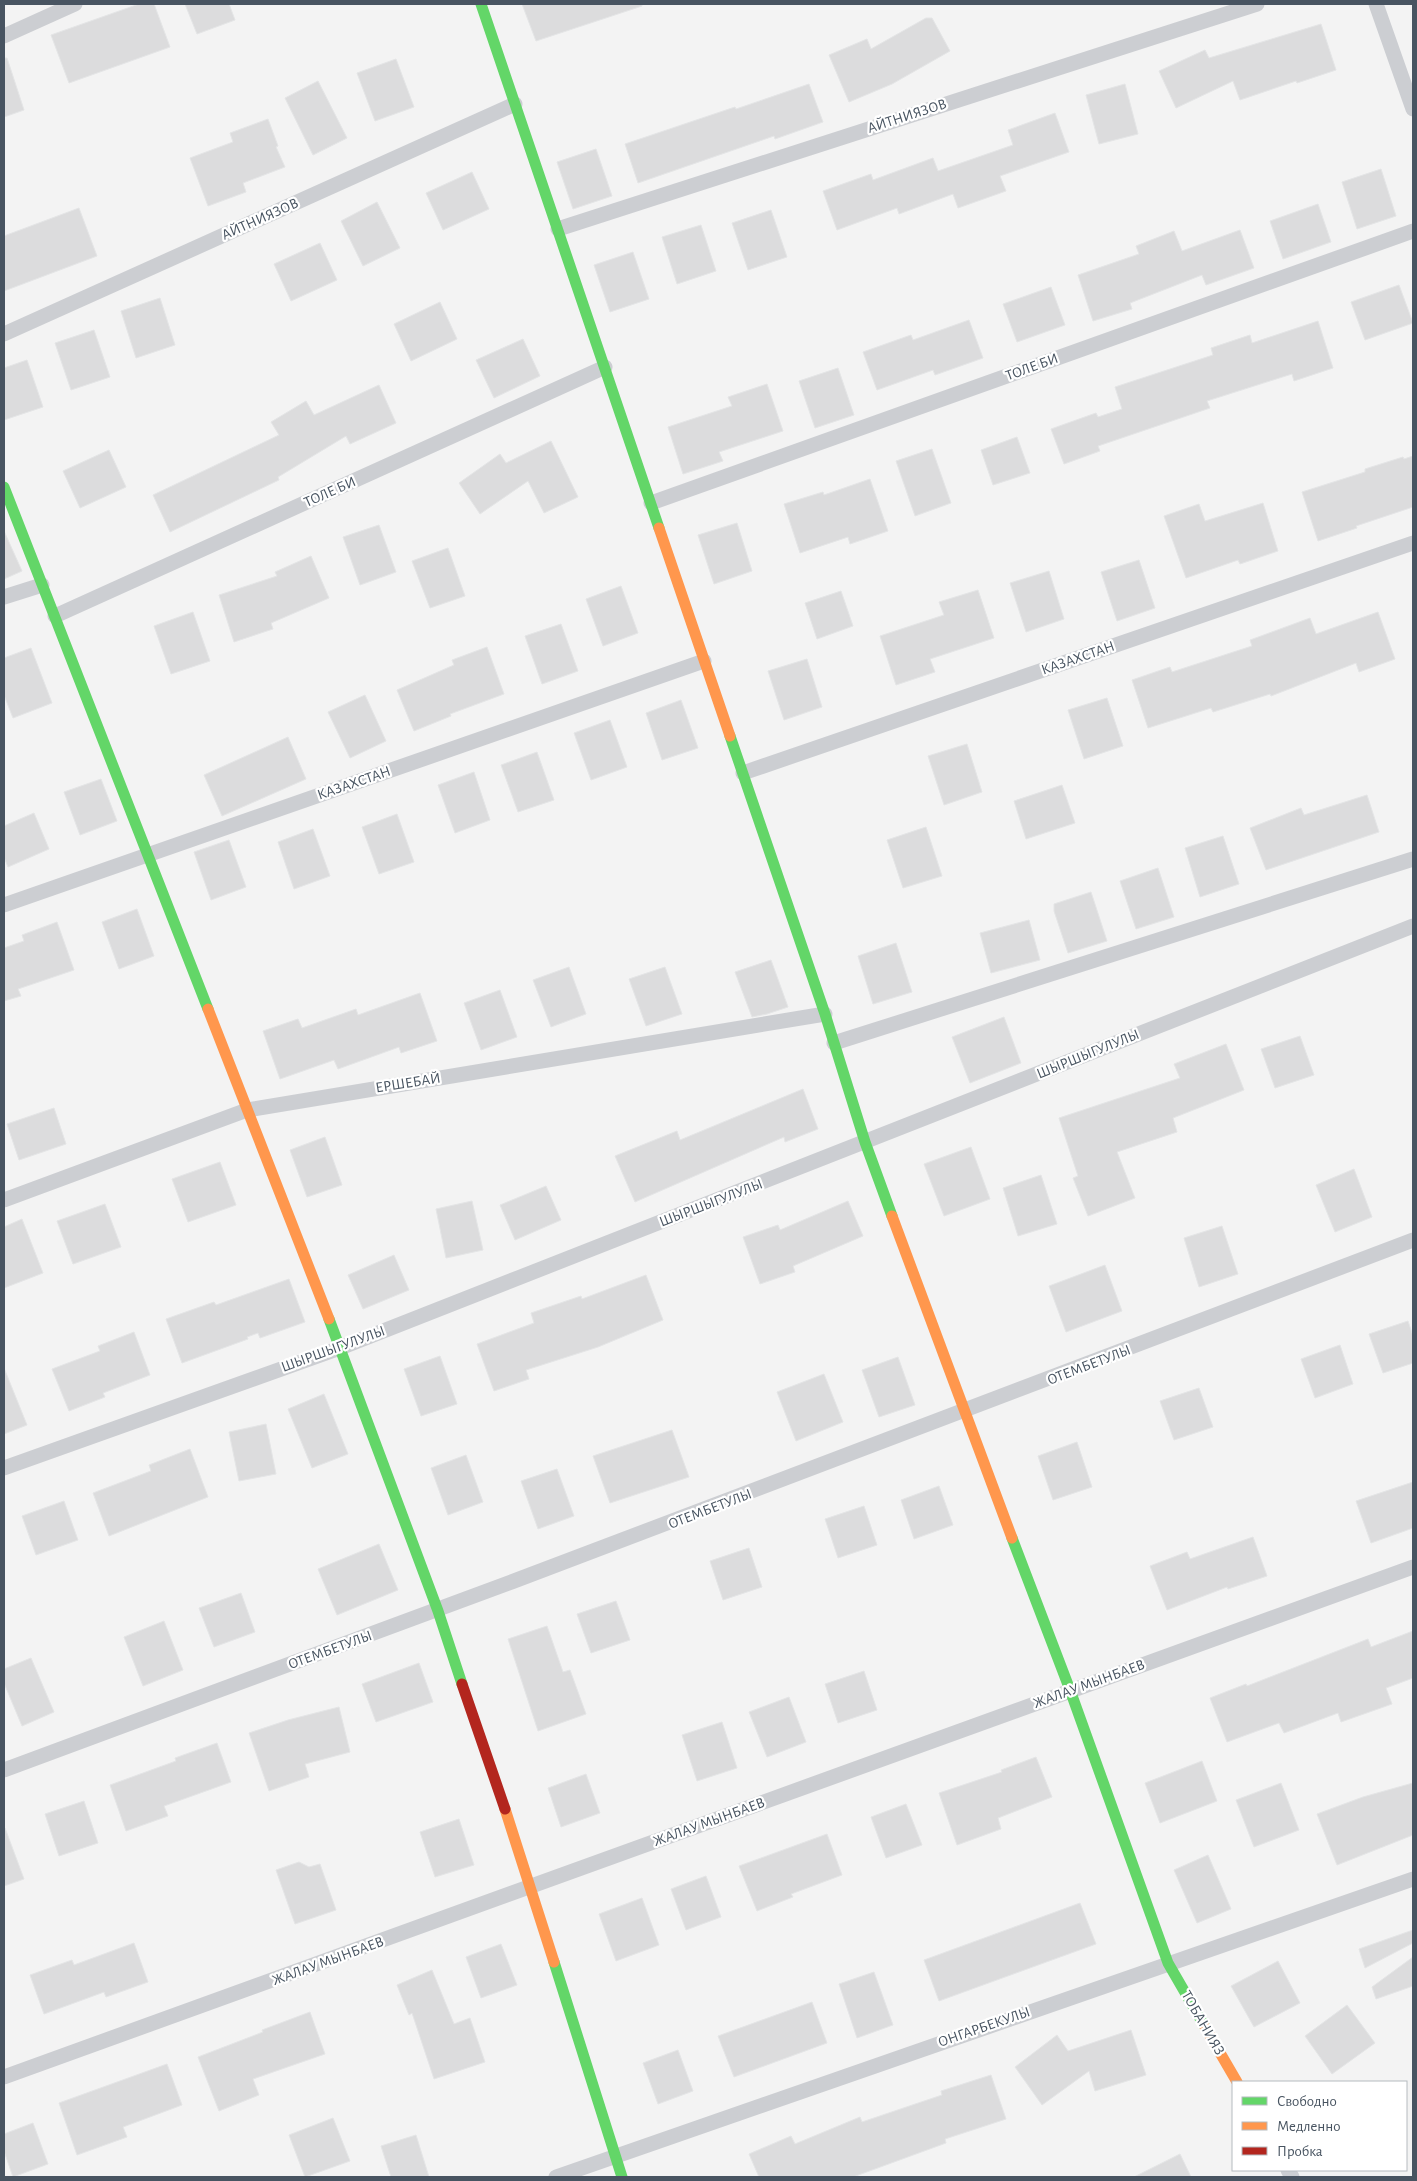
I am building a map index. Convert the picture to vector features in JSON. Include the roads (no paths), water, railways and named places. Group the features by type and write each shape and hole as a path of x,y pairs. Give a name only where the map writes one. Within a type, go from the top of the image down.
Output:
{"street":[{"path":"4,36 75,4"},
{"name":"ТОБАНИЯЗ","path":"481,4 825,1014 865,1142 964,1413 1070,1690 1168,1963 1236,2081"},
{"name":"АЙТНИЯЗОВ","path":"558,229 1257,4"},
{"path":"1376,4 1413,109"},
{"name":"АЙТНИЯЗОВ","path":"4,334 515,104"},
{"name":"ТОЛЕ БИ","path":"651,504 1413,231"},
{"name":"ТОЛЕ БИ","path":"55,616 605,367"},
{"path":"4,487 340,1348 438,1611 530,1888 622,2177"},
{"name":"КАЗАХСТАН","path":"743,774 1413,543"},
{"path":"4,597 42,585"},
{"name":"КАЗАХСТАН","path":"4,905 704,661"},
{"path":"834,1044 1413,859"},
{"name":"ШЫРШЫГУЛУЛЫ","path":"4,1468 340,1348 1413,926"},
{"name":"ЕРШЕБАЙ","path":"4,1200 247,1110 825,1014"},
{"name":"ОТЕМБЕТУЛЫ","path":"4,1770 438,1611 964,1413 1413,1240"},
{"name":"ЖАЛАУ МЫНБАЕВ","path":"4,2077 1413,1567"},
{"name":"ОНГАРБЕКУЛЫ","path":"556,2177 1413,1878"}]}
